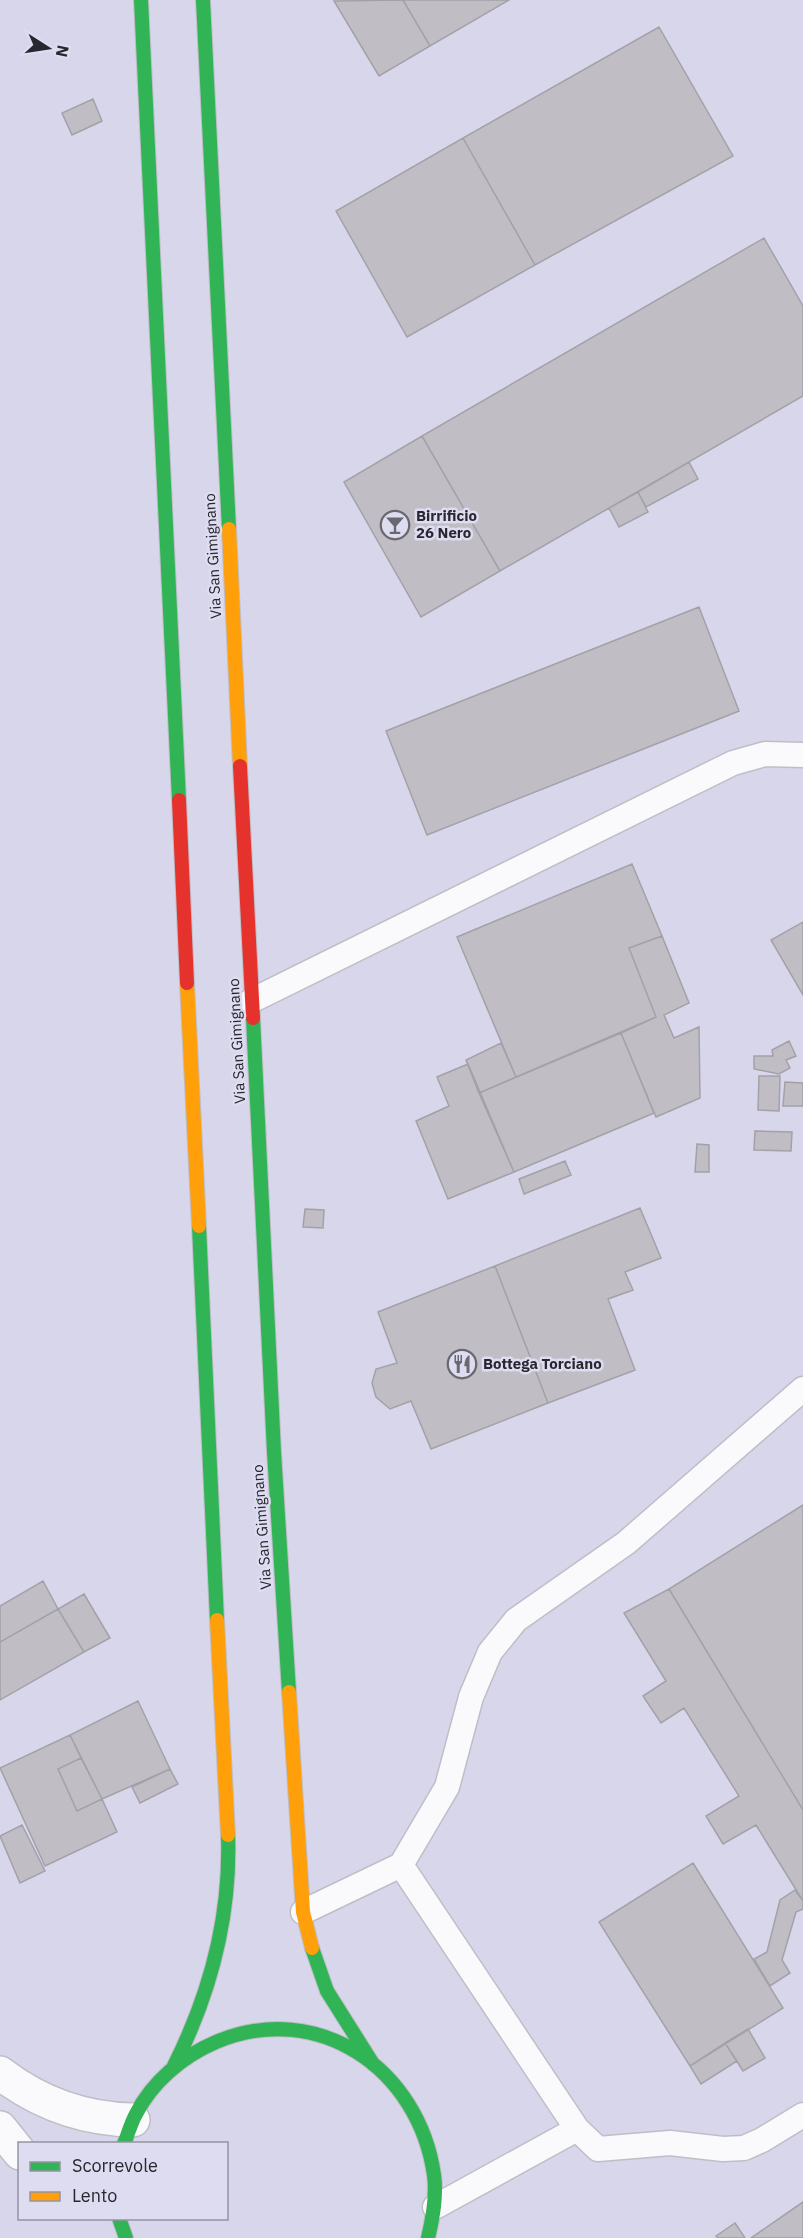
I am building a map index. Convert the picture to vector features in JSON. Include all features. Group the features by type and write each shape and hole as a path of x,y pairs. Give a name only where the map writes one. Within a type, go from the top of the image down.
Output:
{"main road":[{"path":"141,0 228,1835 225,1912 216,1964 191,2033 174,2066"},
{"name":"Via San Gimignano","path":"203,0 274,1452 303,1912 316,1964 327,1992 373,2064"},
{"path":"129,2132 146,2095 174,2066 199,2049 220,2039 273,2028 326,2036 373,2064 408,2101 421,2122 435,2178 435,2207 428,2238"},
{"path":"120,2220 126,2238"}],"street":[{"path":"0,2073 34,2096 129,2132"},
{"path":"0,2128 18,2150"}],"lane":[{"path":"251,1001 734,763 765,754 803,754"},
{"path":"303,1912 401,1865 447,1787 476,1683 496,1643 516,1620 626,1543 803,1389"},
{"path":"401,1865 577,2129 598,2149 670,2143 734,2149 762,2140 803,2115"},
{"path":"435,2207 577,2129"}],"shaded area":[{"path":"0,0 803,0 803,2238 0,2238"}],"building":[{"path":"403,0 430,46 379,76 334,1"},
{"path":"403,0 509,0 430,46"},
{"path":"659,27 733,156 535,265 463,138"},
{"path":"93,99 102,121 72,135 62,113"},
{"path":"463,138 535,265 407,337 336,211"},
{"path":"764,238 803,306 803,396 500,571 422,436"},
{"path":"422,436 500,571 421,617 344,482"},
{"path":"689,462 698,479 646,507 638,492"},
{"path":"638,492 648,512 619,527 609,508"},
{"path":"699,607 739,711 427,835 386,731"},
{"path":"632,864 662,936 629,948 656,1017 516,1077 457,937"},
{"path":"803,922 803,995 771,940"},
{"path":"662,936 689,1003 664,1015 674,1038 699,1027 700,1098 656,1117 621,1033 656,1017 629,948"},
{"path":"621,1033 654,1113 514,1172 479,1093"},
{"path":"789,1041 796,1056 786,1060 790,1068 779,1074 754,1069 754,1056 773,1056 772,1050"},
{"path":"501,1043 516,1077 479,1093 466,1060"},
{"path":"468,1064 514,1172 448,1199 416,1121 449,1106 437,1077"},
{"path":"759,1076 780,1076 779,1111 758,1110"},
{"path":"785,1082 803,1083 803,1106 783,1106"},
{"path":"755,1131 792,1132 791,1151 754,1150"},
{"path":"697,1144 709,1145 709,1172 695,1172"},
{"path":"565,1161 571,1175 524,1194 519,1179"},
{"path":"640,1208 661,1258 625,1272 633,1290 608,1299 635,1370 548,1403 495,1266"},
{"path":"305,1209 324,1210 323,1228 303,1227"},
{"path":"495,1266 548,1403 431,1449 411,1401 390,1409 376,1397 372,1383 376,1369 397,1363 378,1312"},
{"path":"803,1505 803,1810 669,1589"},
{"path":"43,1581 58,1609 0,1642 0,1606"},
{"path":"669,1589 803,1810 803,1901 756,1825 723,1844 706,1816 739,1796 684,1708 661,1723 643,1696 666,1681 624,1613"},
{"path":"84,1594 110,1638 84,1652 58,1609"},
{"path":"58,1609 84,1652 0,1700 0,1642"},
{"path":"138,1701 170,1769 102,1799 70,1735"},
{"path":"70,1735 81,1758 58,1769 77,1811 102,1799 117,1832 45,1866 0,1768"},
{"path":"81,1758 102,1799 77,1811 58,1769"},
{"path":"170,1769 178,1784 140,1803 132,1787"},
{"path":"22,1825 45,1871 20,1883 0,1836"},
{"path":"693,1863 783,2008 690,2066 599,1922"},
{"path":"795,1890 803,1901 803,1909 796,1912 782,1960 790,1973 770,1986 754,1959 767,1952 780,1900"},
{"path":"748,2029 765,2058 743,2071 725,2043"},
{"path":"725,2043 737,2061 701,2084 690,2066"},
{"path":"803,2202 803,2238 751,2238"},
{"path":"735,2223 745,2238 718,2238 716,2236"}],"traffic: fast":[{"path":"141,0 179,800"},
{"path":"203,0 229,529"},
{"path":"253,1018 274,1452 289,1692"},
{"path":"199,1226 217,1620"},
{"path":"174,2066 198,2011 216,1954 226,1896 228,1835"},
{"path":"312,1948 327,1991 373,2064"},
{"path":"125,2142 134,2117 151,2091 180,2062 204,2048 216,2042 254,2031 291,2030 326,2037 358,2053 385,2075 408,2103 425,2137 434,2175 434,2206 428,2238"},
{"path":"120,2220 126,2238"}],"traffic: slow":[{"path":"229,529 240,766"},
{"path":"187,983 199,1226"},
{"path":"217,1620 228,1835"},
{"path":"289,1692 303,1912 312,1948"}],"traffic: jam":[{"path":"240,766 253,1018"},
{"path":"179,800 187,983"}],"place":[{"name":"Birrificio 26 Nero","path":"395,525"},
{"name":"Bottega Torciano","path":"462,1364"}]}
